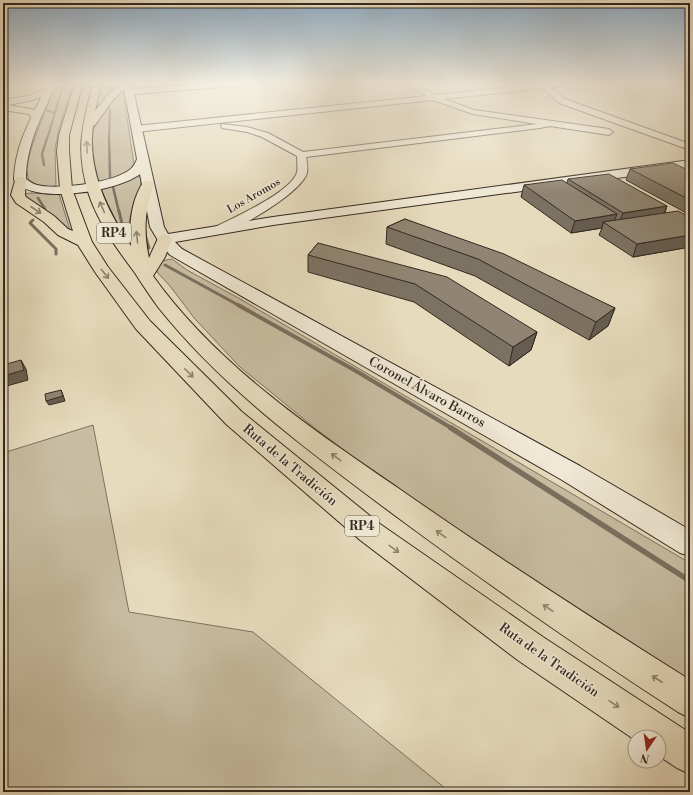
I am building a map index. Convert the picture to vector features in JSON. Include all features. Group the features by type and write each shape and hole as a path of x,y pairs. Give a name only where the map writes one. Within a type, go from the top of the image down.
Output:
{"main road":[{"path":"35,120 24,145 19,165 20,180 18,195 21,200 50,219 63,232 84,242"},
{"name":"Ruta de la Tradición","path":"68,120 64,135 62,151 66,189 84,242 101,269 143,325 183,367 234,418 370,532 531,649 690,755"},
{"name":"RP4","path":"89,120 86,149 93,186 115,235 166,304 203,344 240,379 296,427 368,482 602,644 690,700"},
{"path":"88,127 93,120"},
{"name":"Coronel Álvaro Barros","path":"134,120 157,227 164,240 176,252 571,473 690,544"},
{"path":"20,180 26,185 37,190 93,186 122,180 139,168 143,159"},
{"path":"145,276 157,257 164,240 219,230 690,164"},
{"path":"145,276 136,236 140,206 148,184"}],"street":[{"path":"136,129 219,120"},
{"path":"530,120 609,132"},
{"path":"619,120 690,147"},
{"path":"191,123 241,128 259,132 276,138 301,155 540,126 551,123"},
{"name":"Los Aromos","path":"219,230 275,200 294,186 302,174 303,164 301,155"}],"shaded area":[{"path":"42,120 62,120 55,149 56,186 42,189 31,185 26,168"},
{"path":"97,120 127,120 134,164 123,174 98,184 92,156 93,134"},
{"path":"142,176 140,191 131,213 127,233 123,234 100,189 132,177"},
{"path":"22,194 59,194 70,230 67,231"},
{"path":"172,259 187,270 242,300 690,563 690,688 492,562 316,429 240,367 195,319 170,286 157,272 158,266 162,262"},
{"path":"93,425 129,612 253,632 450,792 3,792 3,453"}],"building":[{"path":"673,163 690,171 690,200 630,169"},
{"path":"609,174 667,206 623,213 568,179"},
{"path":"562,180 617,214 575,221 524,185"},
{"path":"678,211 690,217 690,235 637,244 603,222"},
{"path":"405,219 504,254 615,308 596,322 478,259 387,227"},
{"path":"318,243 447,277 537,332 513,347 415,284 308,255"},
{"path":"21,360 24,370 3,376 3,365"},
{"path":"61,390 63,396 46,401 45,394"}],"waterway":[{"path":"47,139 53,120"},
{"path":"109,139 110,120"},
{"path":"44,165 42,154 47,138"},
{"path":"109,139 110,177"},
{"path":"113,187 119,212"},
{"path":"38,198 45,209"},
{"path":"119,211 122,224"},
{"path":"33,220 30,223 56,249 56,254"},
{"path":"144,232 149,248"},
{"path":"165,265 240,306"},
{"path":"238,305 356,371 453,429"},
{"path":"451,428 690,581"}]}
